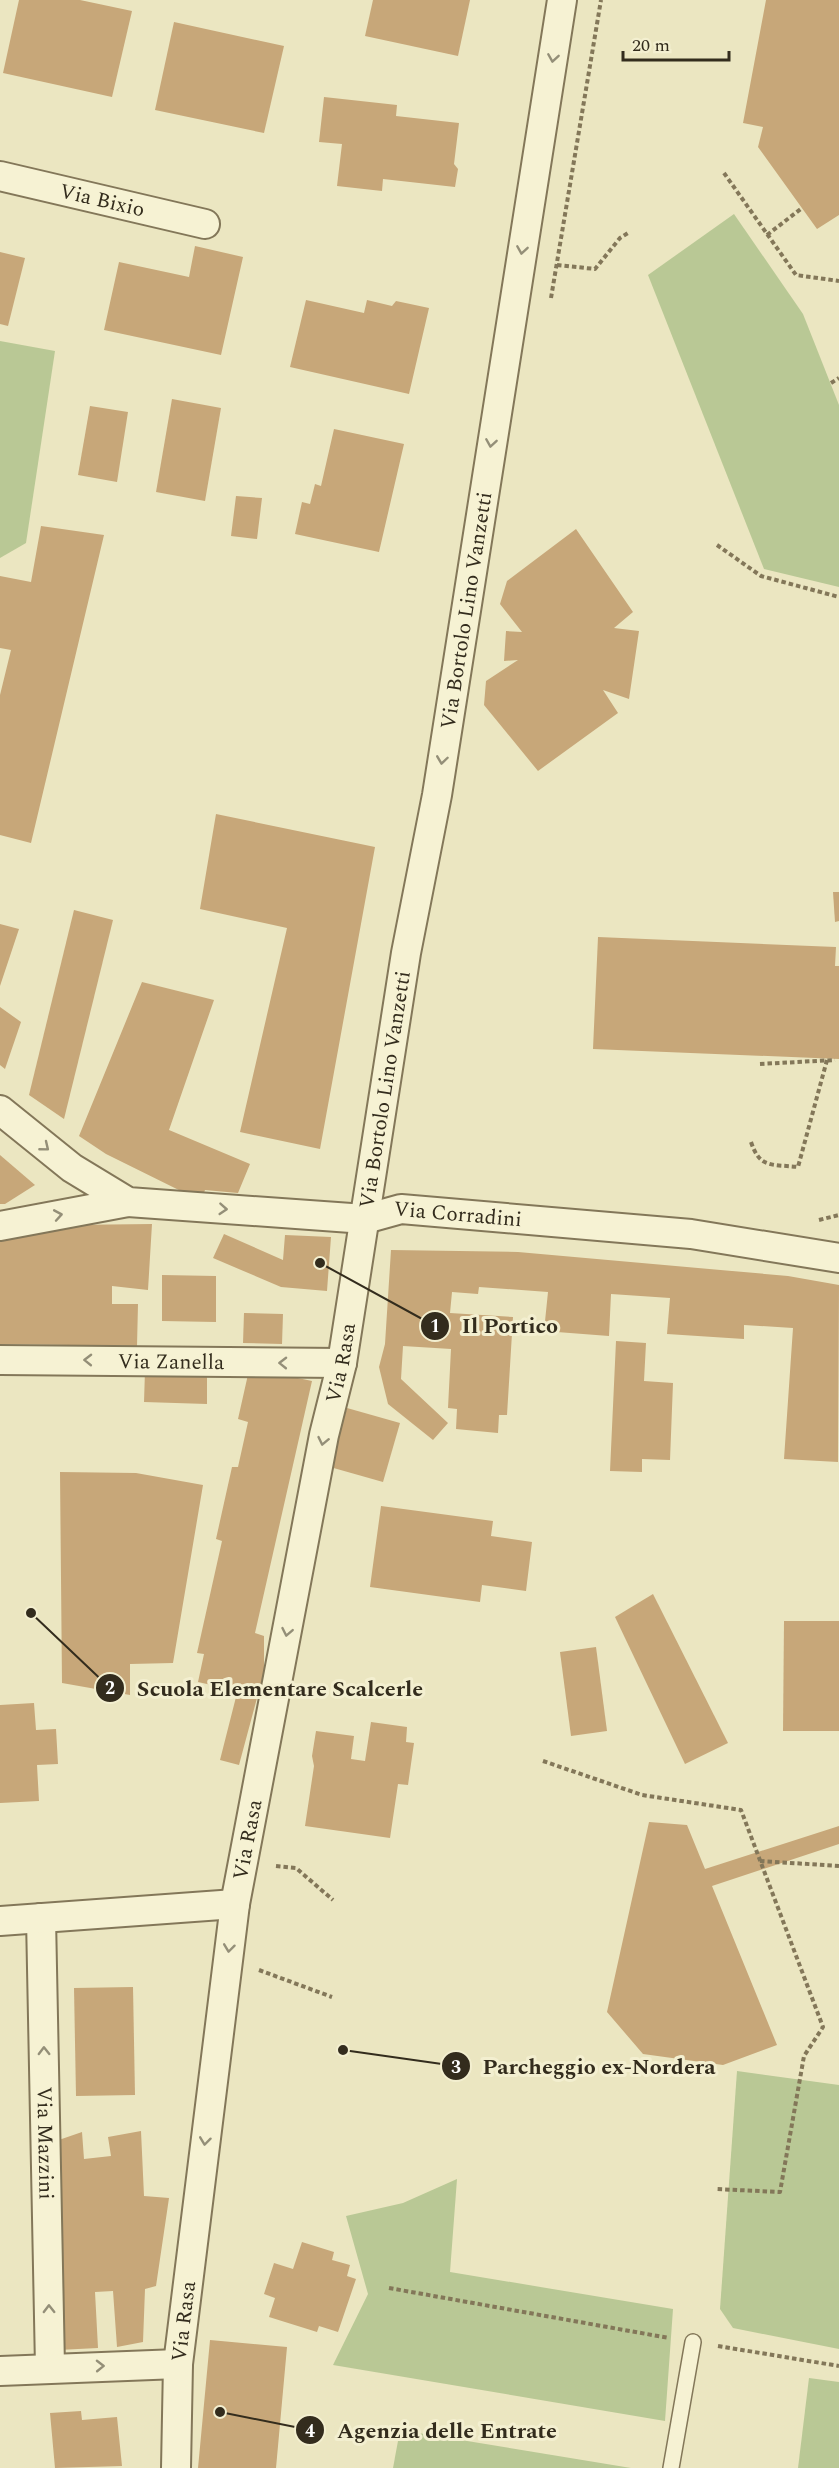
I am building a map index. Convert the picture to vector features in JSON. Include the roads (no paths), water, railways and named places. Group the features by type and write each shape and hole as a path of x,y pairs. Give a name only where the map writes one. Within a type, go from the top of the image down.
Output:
{"street":[{"name":"Via Bortolo Lino Vanzetti","path":"365,1219 406,953 437,795 562,0"},
{"name":"Via Bixio","path":"0,176 205,224"},
{"name":"Via Corradini","path":"0,1110 72,1168 129,1202 365,1219 401,1209 691,1234 839,1258"},
{"path":"0,1226 129,1202"},
{"name":"Via Rasa","path":"176,2468 178,2364 235,1904 324,1435 342,1363 365,1219"},
{"name":"Via Zanella","path":"0,1360 342,1363"},
{"path":"0,1921 235,1904"},
{"name":"Via Mazzini","path":"41,1918 50,2367"},
{"path":"0,2371 50,2367 178,2364"}],"lane":[{"path":"671,2468 693,2342"}],"place":[{"name":"Il Portico","path":"320,1263"},
{"name":"Scuola Elementare Scalcerle","path":"31,1613"},
{"name":"Parcheggio ex-Nordera","path":"343,2050"},
{"name":"Agenzia delle Entrate","path":"220,2412"}]}
